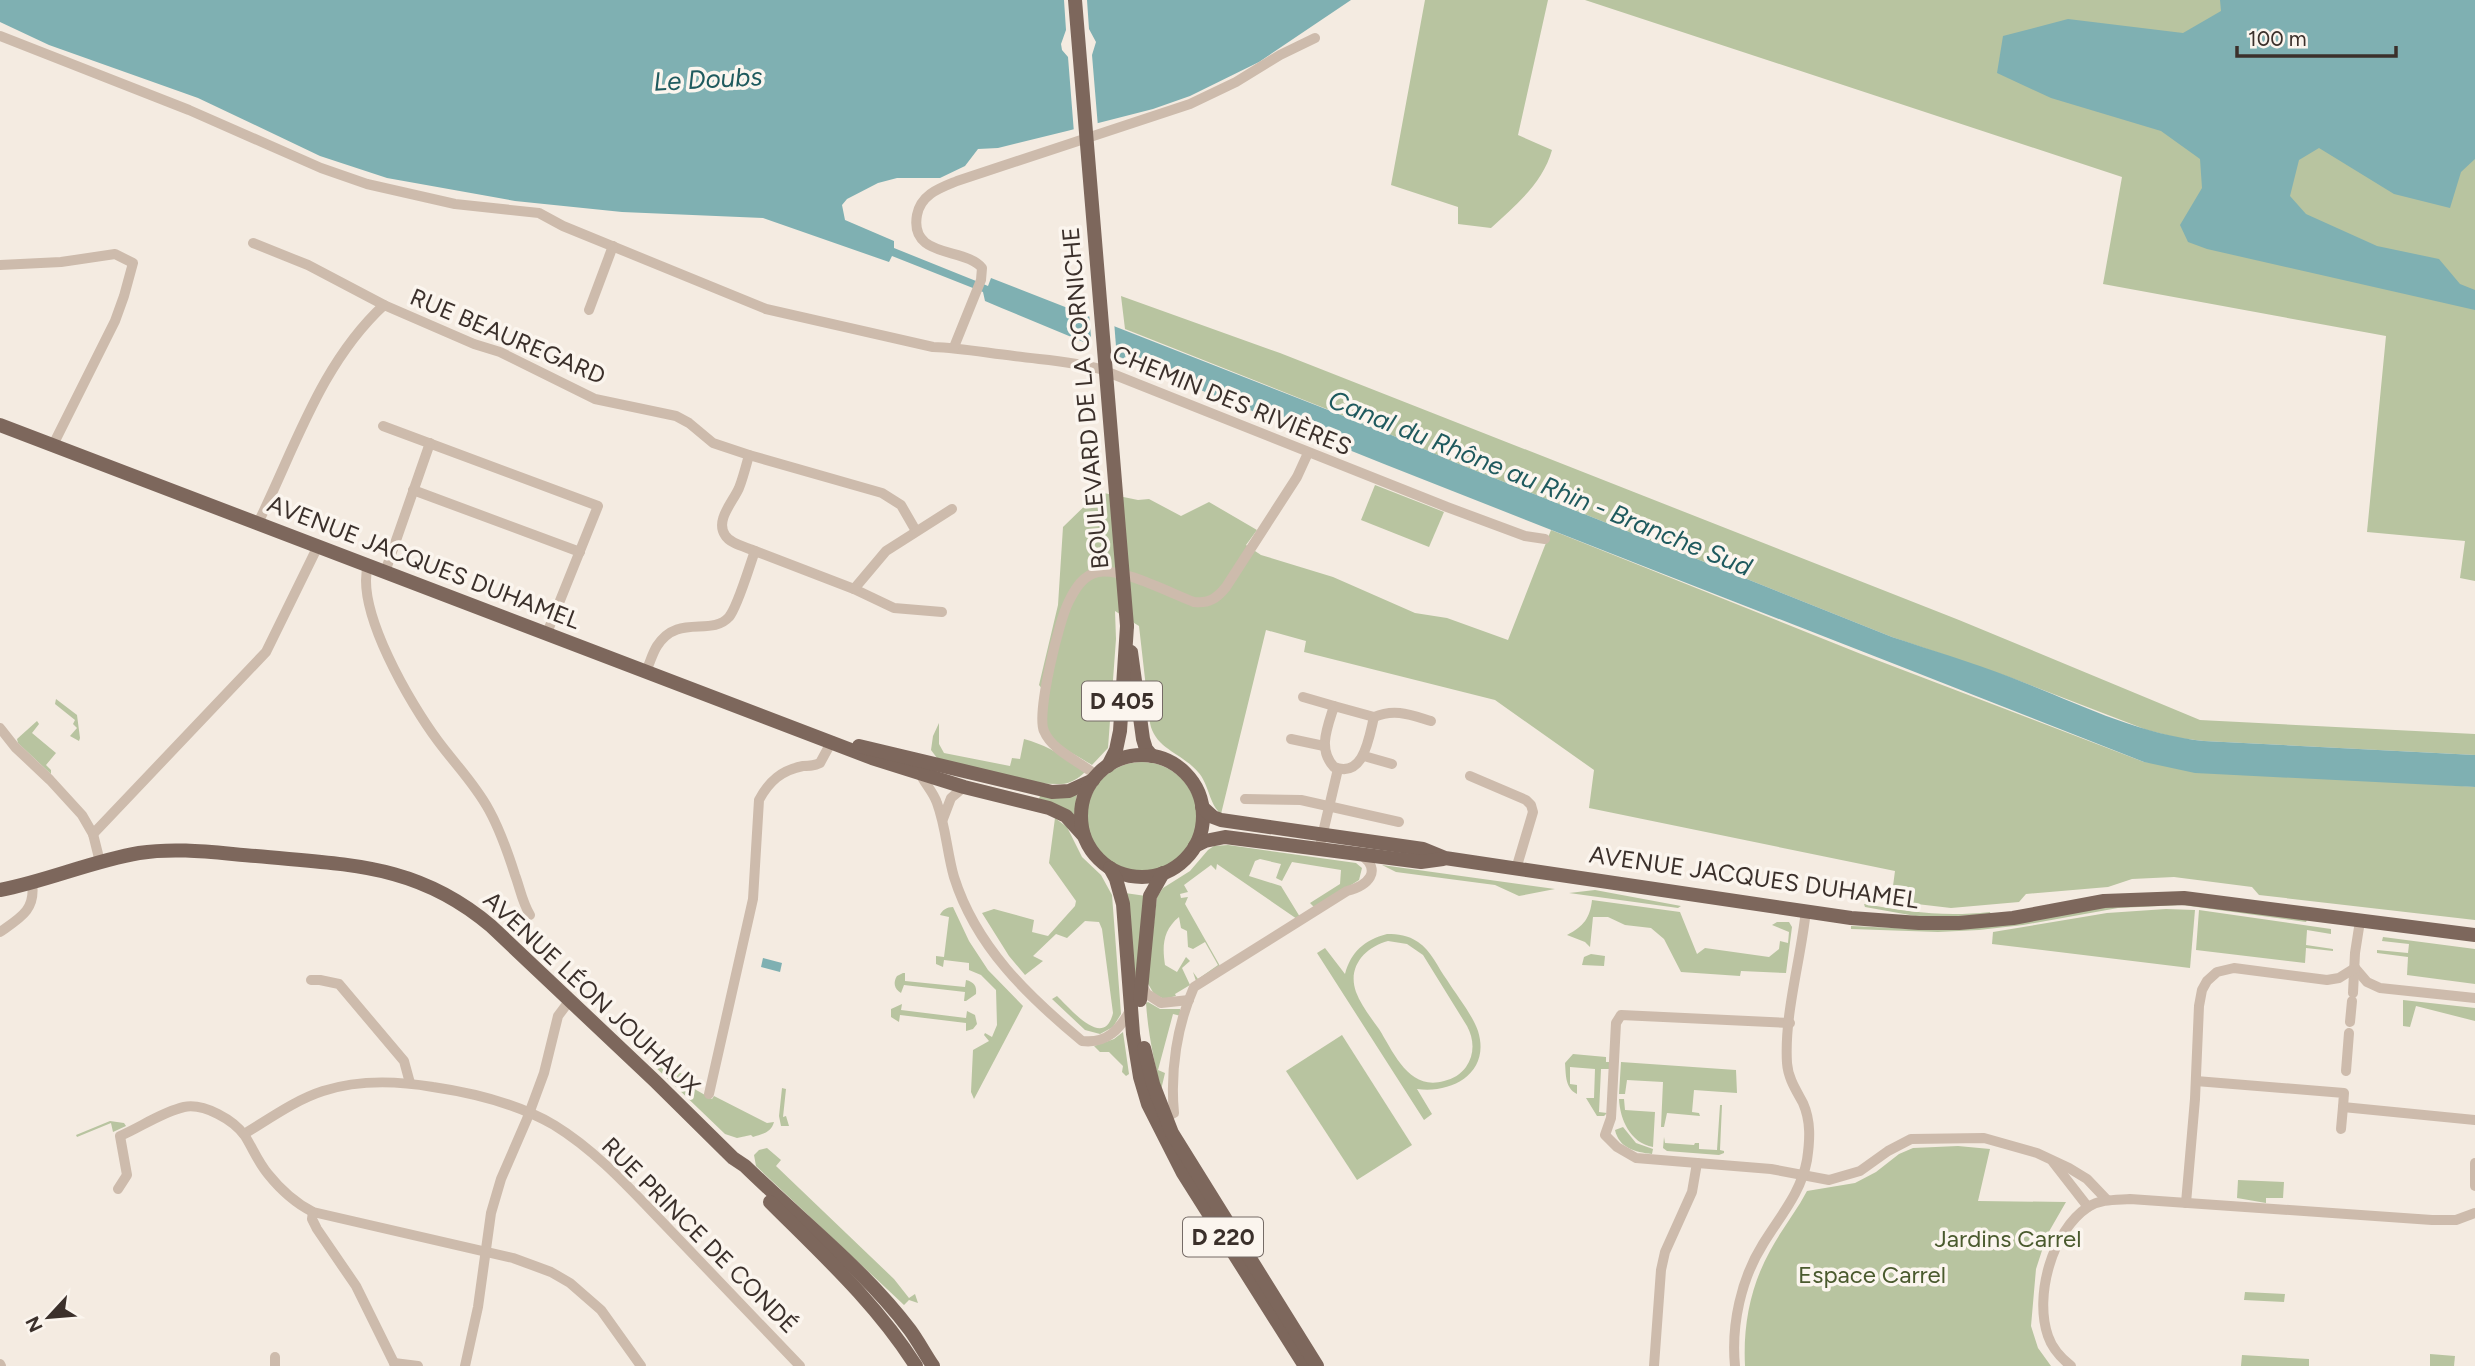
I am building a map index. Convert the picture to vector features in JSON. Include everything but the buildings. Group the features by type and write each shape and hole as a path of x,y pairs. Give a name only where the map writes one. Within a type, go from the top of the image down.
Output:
{"main road":[{"name":"BOULEVARD DE LA CORNICHE","path":"1076,0 1127,631 1139,720 1146,749 1152,756"},
{"name":"AVENUE JACQUES DUHAMEL","path":"0,426 832,741 920,767 1052,792 1069,791 1095,777"},
{"name":"BOULEVARD DE LA CORNICHE","path":"1108,766 1118,743 1127,631"},
{"path":"1152,756 1173,764 1185,774 1198,792 1202,807 1202,827 1195,846 1184,861 1164,873 1139,877 1110,868 1096,857 1084,836 1081,816 1083,803 1095,777 1108,766 1126,757 1152,756"},
{"name":"AVENUE JACQUES DUHAMEL","path":"920,767 964,787 1049,808 1066,816 1084,836"},
{"name":"AVENUE JACQUES DUHAMEL","path":"1202,807 1221,820 1321,841 1357,853 1421,862 1445,858"},
{"name":"AVENUE JACQUES DUHAMEL","path":"1195,846 1225,837 1423,849 1445,858 1852,918 1938,924 2013,918 2104,901 2184,898 2475,935"},
{"name":"AVENUE LÉON JOUHAUX","path":"0,890 142,852 187,850 354,865 385,870 430,886 464,905 491,926 733,1158 790,1208 892,1308 911,1331 933,1366"},
{"name":"D 220","path":"1110,868 1116,879 1125,919 1131,1009 1140,1077 1148,1104 1183,1173 1305,1366"},
{"name":"D 220","path":"1164,873 1150,896 1140,983 1146,1060 1165,1118 1187,1159 1317,1366"},
{"path":"733,1158 752,1184 834,1264 866,1300 892,1330 916,1366"}],"street":[{"name":"CHEMIN DES RIVIÈRES","path":"0,36 189,110 321,168 367,184 455,204 539,214 726,295 766,309 933,346 1080,363 1100,369 1308,453 1525,536 1545,539"},
{"path":"954,347 981,279 982,268 977,261 943,252 921,237 917,214 921,204 933,191 1190,104 1315,38"},
{"name":"RUE BEAUREGARD","path":"253,243 308,265 384,305 474,344 500,352 595,399 630,404 683,419 713,443 882,493 901,505 916,531"},
{"path":"589,310 613,246"},
{"path":"0,265 61,262 115,254 133,263 115,321 53,445"},
{"name":"RUE BEAUREGARD","path":"258,523 284,463 335,366 366,321 384,305"},
{"path":"383,426 598,506 547,634"},
{"path":"385,572 430,443"},
{"path":"1095,777 1048,738 1041,723 1062,618 1076,587 1090,575 1108,571 1148,583 1194,602 1214,599 1226,587 1297,477 1308,453"},
{"path":"749,455 739,488 724,516 722,528 731,541 854,589 894,608 942,612"},
{"path":"413,491 580,552"},
{"path":"854,589 886,551 952,509"},
{"path":"93,834 265,652 318,546"},
{"path":"646,671 657,645 669,633 686,626 718,624 729,616 755,551"},
{"path":"368,565 364,579 367,601 400,680 438,740 476,787 490,810 530,915"},
{"path":"1303,697 1374,717 1396,711 1431,721"},
{"path":"1334,706 1324,746 1328,759 1338,769"},
{"path":"1338,769 1352,767 1364,756 1374,717"},
{"path":"0,728 71,802 93,834 100,862"},
{"path":"1291,739 1324,746"},
{"path":"709,1094 753,899 760,800 771,781 778,776 795,768 820,763 832,741"},
{"path":"1364,756 1392,764"},
{"path":"920,767 943,819 955,878 969,912 986,944 1005,970 1082,1041 1101,1040 1111,1036 1123,1024 1131,1009"},
{"path":"1321,841 1338,769"},
{"path":"1470,776 1526,800 1531,805 1533,812 1516,869"},
{"path":"943,819 951,798 964,787"},
{"path":"1245,799 1301,800 1399,822"},
{"path":"1165,1118 1174,1113 1173,1066 1189,1000 1195,987 1347,891 1363,886 1370,877 1371,869 1366,858 1357,853"},
{"path":"0,932 29,909 33,899 32,883"},
{"path":"1735,1366 1738,1315 1747,1275 1763,1243 1792,1201 1804,1176 1809,1147 1807,1112 1787,1064 1806,910"},
{"path":"2341,1129 2360,920"},
{"path":"2186,1203 2200,996 2207,981 2214,974 2234,968 2327,980 2339,978 2355,968"},
{"path":"2355,968 2367,982 2380,988 2475,998"},
{"path":"311,980 339,984 404,1061 410,1083"},
{"path":"1140,983 1147,994 1161,1003 1172,1004 1189,1000"},
{"path":"465,1366 476,1320 491,1213 501,1179 544,1073 558,1016 570,1000"},
{"path":"1790,1023 1621,1015 1616,1023 1611,1118 1605,1135 1617,1147 1636,1158 1771,1169 1829,1180 1869,1166 1901,1143 1920,1138 1992,1139 2051,1159 2087,1179 2107,1200"},
{"path":"2196,1082 2344,1093"},
{"name":"RUE PRINCE DE CONDÉ","path":"244,1134 310,1095 324,1090 367,1084 410,1083 464,1092 529,1114 553,1125 601,1159 800,1366"},
{"path":"118,1189 127,1175 120,1136 165,1114 197,1106 214,1112 244,1134 268,1174 294,1200 313,1212 531,1264 570,1283 601,1310 640,1366"},
{"path":"2343,1107 2475,1120"},
{"path":"2051,1159 2088,1207"},
{"path":"1654,1366 1661,1270 1665,1252 1692,1192 1697,1163"},
{"path":"2475,1163 2475,1186"},
{"path":"2071,1366 2057,1353 2047,1333 2044,1315 2046,1276 2055,1249 2066,1230 2088,1207 2107,1200 2432,1220 2456,1220 2475,1213"},
{"path":"313,1212 312,1219 317,1229 356,1286 393,1365 418,1366"}],"green space":[{"path":"1425,0 1548,0 1518,135 1552,150 1535,183 1491,228 1458,224 1458,207 1391,185"},
{"path":"1585,0 2475,0 2475,581 2460,578 2465,541 2367,532 2386,336 2103,284 2122,177"},
{"path":"1121,296 1280,353 1644,496 1959,620 2200,720 2475,734 2475,755 2204,741 2147,730 2009,677 1892,637 1125,329"},
{"path":"1375,485 1444,512 1429,547 1361,520"},
{"path":"1099,492 1138,500 1149,499 1181,516 1209,502 1257,530 1246,545 1261,555 1333,577 1415,613 1447,618 1508,640 1551,530 1861,654 2144,762 2475,787 2475,920 2259,895 2252,887 2174,877 2132,879 2108,887 2026,894 2019,902 1951,908 1891,901 1895,871 1589,808 1594,770 1495,700 1304,652 1306,641 1266,630 1221,814 1198,772 1163,745 1153,732 1139,626 1115,611 1116,639 1108,748 1092,765 1064,748 1048,731 1048,696 1039,685 1058,605 1063,527"},
{"path":"56,699 77,715 79,741 70,736 77,728 73,724 75,720 55,704"},
{"path":"37,721 39,724 32,733 56,753 46,765 51,774 18,743 17,739"},
{"path":"939,723 939,744 944,753 1010,766 1012,758 1020,759 1024,739 1056,752 1085,772 1068,783 1046,784 999,775 937,758 931,750"},
{"path":"1142,762 1163,766 1181,778 1193,796 1197,817 1193,838 1181,856 1163,868 1142,872 1121,868 1103,856 1091,838 1087,817 1091,796 1103,778 1121,766"},
{"path":"1041,793 1077,794 1074,816 1038,802"},
{"path":"1055,818 1067,827 1082,857 1101,875 1112,895 1121,1014 1113,1027 1100,1034 1085,1030 1052,999 1057,996 1094,1027 1102,1028 1109,1024 1113,1013 1099,922 1085,921 1067,938 1056,934 1033,956 1043,961 1025,975 1009,956 982,913 994,909 1034,920 1032,932 1048,936 1075,906 1076,901 1049,863"},
{"path":"1228,845 1356,863 1362,868 1359,880 1315,908 1310,903 1340,884 1341,870 1292,862 1282,881 1276,878 1281,864 1260,859 1255,861 1249,876 1281,886 1300,917 1297,919 1217,864 1216,870 1211,865 1184,885 1188,892 1180,894 1181,898 1188,897 1185,904 1220,966 1196,981 1193,972 1198,979 1218,965 1205,942 1193,949 1188,947 1187,931 1181,928 1179,917 1170,927 1165,939 1165,965 1177,972 1186,957 1190,961 1182,968 1190,985 1175,994 1176,996 1164,999 1154,994 1147,982 1157,897 1163,888 1190,871 1208,850 1214,846"},
{"path":"1382,865 1555,889 1519,896 1495,885 1396,872"},
{"path":"1595,890 1681,906 1678,908 1569,893"},
{"path":"1125,893 1146,896 1135,980"},
{"path":"1592,900 1680,912 1697,954 1705,948 1769,957 1779,949 1780,941 1788,943 1789,932 1772,925 1789,922 1792,927 1786,973 1741,971 1740,976 1681,972 1664,939 1651,928 1625,925 1608,917 1593,917 1590,947 1585,942 1567,935 1585,921"},
{"path":"2178,903 2307,920 2306,922 2182,905 2118,908 1979,930 1938,932 1851,929 1851,926 1916,929 2096,908"},
{"path":"1864,904 1927,913 1990,912 1991,915 1921,917 1865,907"},
{"path":"953,907 969,941 988,970 1023,1006 974,1099 971,1092 973,1050 989,1041 985,1033 992,1037 997,1025 996,990 981,975 969,970 969,963 944,960 943,967 936,964 936,956 944,957 949,917 940,915 945,909"},
{"path":"2195,910 2190,968 1992,944 1993,932 2107,913"},
{"path":"2199,910 2331,929 2331,934 2307,930 2306,945 2333,951 2306,948 2305,963 2196,950"},
{"path":"1387,934 1403,935 1423,945 1464,1005 1478,1031 1481,1046 1479,1058 1474,1069 1465,1078 1443,1088 1417,1089 1432,1114 1424,1120 1317,953 1325,948 1345,974 1355,953 1365,943","holes":["1388,941 1407,944 1423,955 1471,1036 1472,1052 1469,1062 1454,1078 1432,1083 1421,1080 1404,1068 1356,992 1354,974 1365,953"]},
{"path":"2383,937 2475,949 2475,984 2407,975 2408,957 2377,953 2377,950 2408,953 2409,944 2382,941"},
{"path":"1591,954 1605,956 1604,966 1582,965 1584,957"},
{"path":"903,973 905,981 965,987 966,980 974,985 976,994 964,1001 965,992 904,985 901,993 895,983 897,976"},
{"path":"2403,1000 2475,1008 2475,1021 2416,1006 2410,1027 2403,1026"},
{"path":"1148,1002 1160,1009 1180,1009 1181,1016 1173,1014 1158,1070 1165,1073 1161,1090 1150,1036"},
{"path":"902,1004 901,1010 966,1018 967,1011 975,1015 977,1024 966,1031 966,1023 900,1015 899,1022 891,1017 891,1009"},
{"path":"1123,1032 1129,1074 1126,1076 1122,1072 1123,1066 1109,1052 1100,1052 1094,1046 1114,1039"},
{"path":"1342,1035 1412,1145 1357,1180 1286,1071"},
{"path":"1573,1054 1606,1057 1606,1062 1609,1062 1609,1069 1601,1069 1599,1112 1607,1113 1604,1116 1597,1116 1586,1098 1594,1098 1595,1069 1570,1067 1570,1084 1577,1085 1577,1094 1568,1085 1565,1063"},
{"path":"653,1055 693,1081 691,1087 767,1123 774,1122 773,1126 753,1137 751,1135 737,1138 725,1134 649,1061"},
{"path":"1621,1062 1736,1070 1737,1093 1694,1090 1692,1112 1699,1113 1700,1116 1667,1113 1664,1127 1661,1127 1663,1082 1627,1080 1625,1094 1619,1094"},
{"path":"782,1088 786,1089 783,1117 786,1116 789,1126 781,1126 779,1116"},
{"path":"1619,1099 1624,1099 1625,1110 1655,1112 1653,1147 1638,1141 1632,1135 1624,1122"},
{"path":"1720,1105 1720,1150 1724,1153 1719,1155 1667,1151 1663,1148 1664,1137 1665,1143 1699,1143 1699,1149 1717,1150"},
{"path":"110,1121 124,1123 126,1126 113,1132 111,1123 77,1137 76,1135"},
{"path":"1623,1127 1636,1143 1653,1149 1652,1154 1624,1145 1615,1130"},
{"name":"Espace Carrel","path":"1958,1146 1990,1149 1978,1201 2066,1202 2047,1235 2036,1269 2031,1326 2038,1348 2051,1366 1745,1366 1745,1336 1757,1279 1774,1243 1807,1191 1855,1183 1913,1148"},
{"path":"767,1148 781,1160 776,1166 894,1279 909,1298 915,1294 918,1303 909,1300 904,1305 756,1166 754,1155"},
{"path":"2238,1180 2284,1182 2283,1198 2266,1198 2266,1203 2237,1198"},
{"path":"2245,1292 2285,1294 2284,1302 2244,1300"},
{"path":"2430,1354 2455,1356 2454,1366 2430,1366"},
{"path":"2242,1355 2309,1359 2309,1366 2241,1366"}],"water":[{"name":"Le Doubs","path":"0,0 1351,0 1259,62 1190,96 1153,109 1067,131 998,148 978,149 965,166 940,178 897,178 878,183 847,199 842,205 845,220 894,241 894,248 988,286 991,278 1382,431 1892,637 1995,672 2129,724 2204,741 2475,755 2475,787 2195,773 2144,762 1129,361 985,301 983,292 892,256 889,262 763,218 622,212 515,201 387,178 320,156 198,98 49,45 0,22"},
{"path":"2220,0 2475,0 2475,159 2461,172 2450,208 2394,194 2319,148 2299,160 2290,196 2306,214 2377,246 2439,259 2460,284 2475,290 2475,310 2207,249 2188,242 2180,225 2202,188 2200,159 2161,131 2051,98 1997,73 2003,36 2068,19 2183,33 2221,11"},
{"path":"763,958 782,963 780,972 761,967"}],"pier":[{"path":"1064,0 1087,0 1089,29 1096,42 1092,55 1098,127 1074,133 1068,57 1061,44 1066,30"},
{"path":"1089,312 1114,321 1117,359 1092,350"}],"water label":[{"name":"Canal du Rhône au Rhin - Branche Sud","path":"1540,483"}],"park label":[{"name":"Jardins Carrel","path":"2008,1238"}]}
